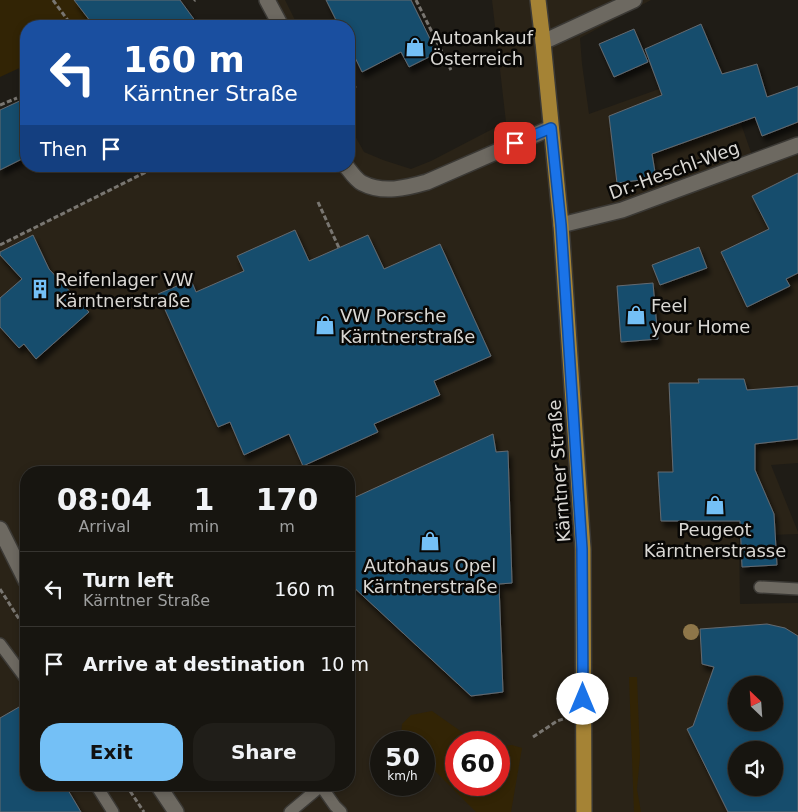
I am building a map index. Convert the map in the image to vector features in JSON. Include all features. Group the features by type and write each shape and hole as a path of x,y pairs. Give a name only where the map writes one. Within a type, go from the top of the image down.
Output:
{"main road":[{"name":"Kärntner Straße","path":"538,0 561,225 582,549 584,812"}],"street":[{"path":"267,0 278,20"},
{"path":"543,42 634,0"},
{"path":"351,172 361,183 379,189 394,190 426,182 551,128"},
{"name":"Dr.-Heschl-Weg","path":"561,225 622,210 798,145"},
{"path":"0,529 20,570"},
{"path":"162,791 176,812"}],"lane":[{"path":"760,587 798,589"},
{"path":"0,644 20,671"},
{"path":"100,791 113,812"},
{"path":"290,812 315,791"},
{"path":"324,791 341,812"}],"path":[{"path":"53,0 68,20"},
{"path":"416,0 450,70"},
{"path":"0,106 17,98"},
{"path":"0,245 146,172"},
{"path":"318,202 339,248"},
{"path":"0,589 20,621"},
{"path":"532,737 557,721 584,715"},
{"path":"130,791 144,812"}],"shaded area":[{"path":"0,0 74,0 88,18 87,20 20,20 20,68 0,77"},
{"path":"267,0 285,0 295,20 278,20"},
{"path":"492,0 651,0 580,38 589,114 721,67 754,161 798,145 798,463 771,465 798,534 739,536 740,604 798,603 798,812 0,812 0,245 146,172 355,172 355,136 364,152 411,169 431,161 506,122"},
{"path":"629,677 637,677 640,756 637,789 641,812 634,812"},
{"path":"432,711 460,731 445,731 445,781 435,771 435,731 401,731 402,724 411,715"},
{"path":"510,745 522,748 511,812 476,812 460,796 510,796"}],"building":[{"path":"74,0 180,0 195,20 89,20"},
{"path":"326,0 411,0 437,53 409,67 401,52 362,72 355,57 355,20 336,20"},
{"path":"701,24 722,74 757,64 767,97 798,86 798,122 762,136 755,117 652,154 656,178 617,183 609,116 662,95 645,49"},
{"path":"634,29 648,62 614,77 599,44"},
{"path":"20,101 20,160 0,170 0,110"},
{"path":"798,173 798,273 786,279 790,286 747,307 721,252 769,229 752,196"},
{"name":"VW Porsche Kärntnerstraße","path":"295,230 309,261 368,235 384,269 440,244 491,356 434,381 440,395 374,424 378,432 303,466 289,434 244,455 230,422 218,427 158,294 191,280 196,292 244,271 237,256"},
{"name":"Reifenlager VW Kärntnerstraße","path":"33,235 49,269 89,312 36,359 24,344 19,348 0,327 0,298 22,279 0,255 0,252"},
{"path":"699,247 707,268 660,285 652,265"},
{"path":"653,283 658,339 621,342 617,286"},
{"path":"698,379 744,379 747,390 798,386 798,439 755,444 755,470 774,514 777,565 742,567 740,521 661,521 658,472 673,472 669,383 699,383"},
{"name":"Autohaus Opel Kärntnerstraße","path":"493,434 496,452 508,451 512,583 499,584 503,692 471,696 355,589 355,497"},
{"path":"767,624 785,628 798,636 798,812 728,812 687,729 693,726 714,667 702,664 700,629"},
{"path":"20,706 20,791 69,791 81,812 0,812 0,718"}],"place":[{"name":"Autoankauf Österreich","path":"415,47"},
{"name":"Reifenlager VW Kärntnerstraße","path":"40,289"},
{"name":"Feel your Home","path":"636,315"},
{"name":"VW Porsche Kärntnerstraße","path":"325,325"},
{"name":"Peugeot Kärntnerstrasse","path":"715,505"},
{"name":"Autohaus Opel Kärntnerstraße","path":"430,541"}],"route":[{"path":"515,143 551,128 561,225 582,549 583,699"}]}
